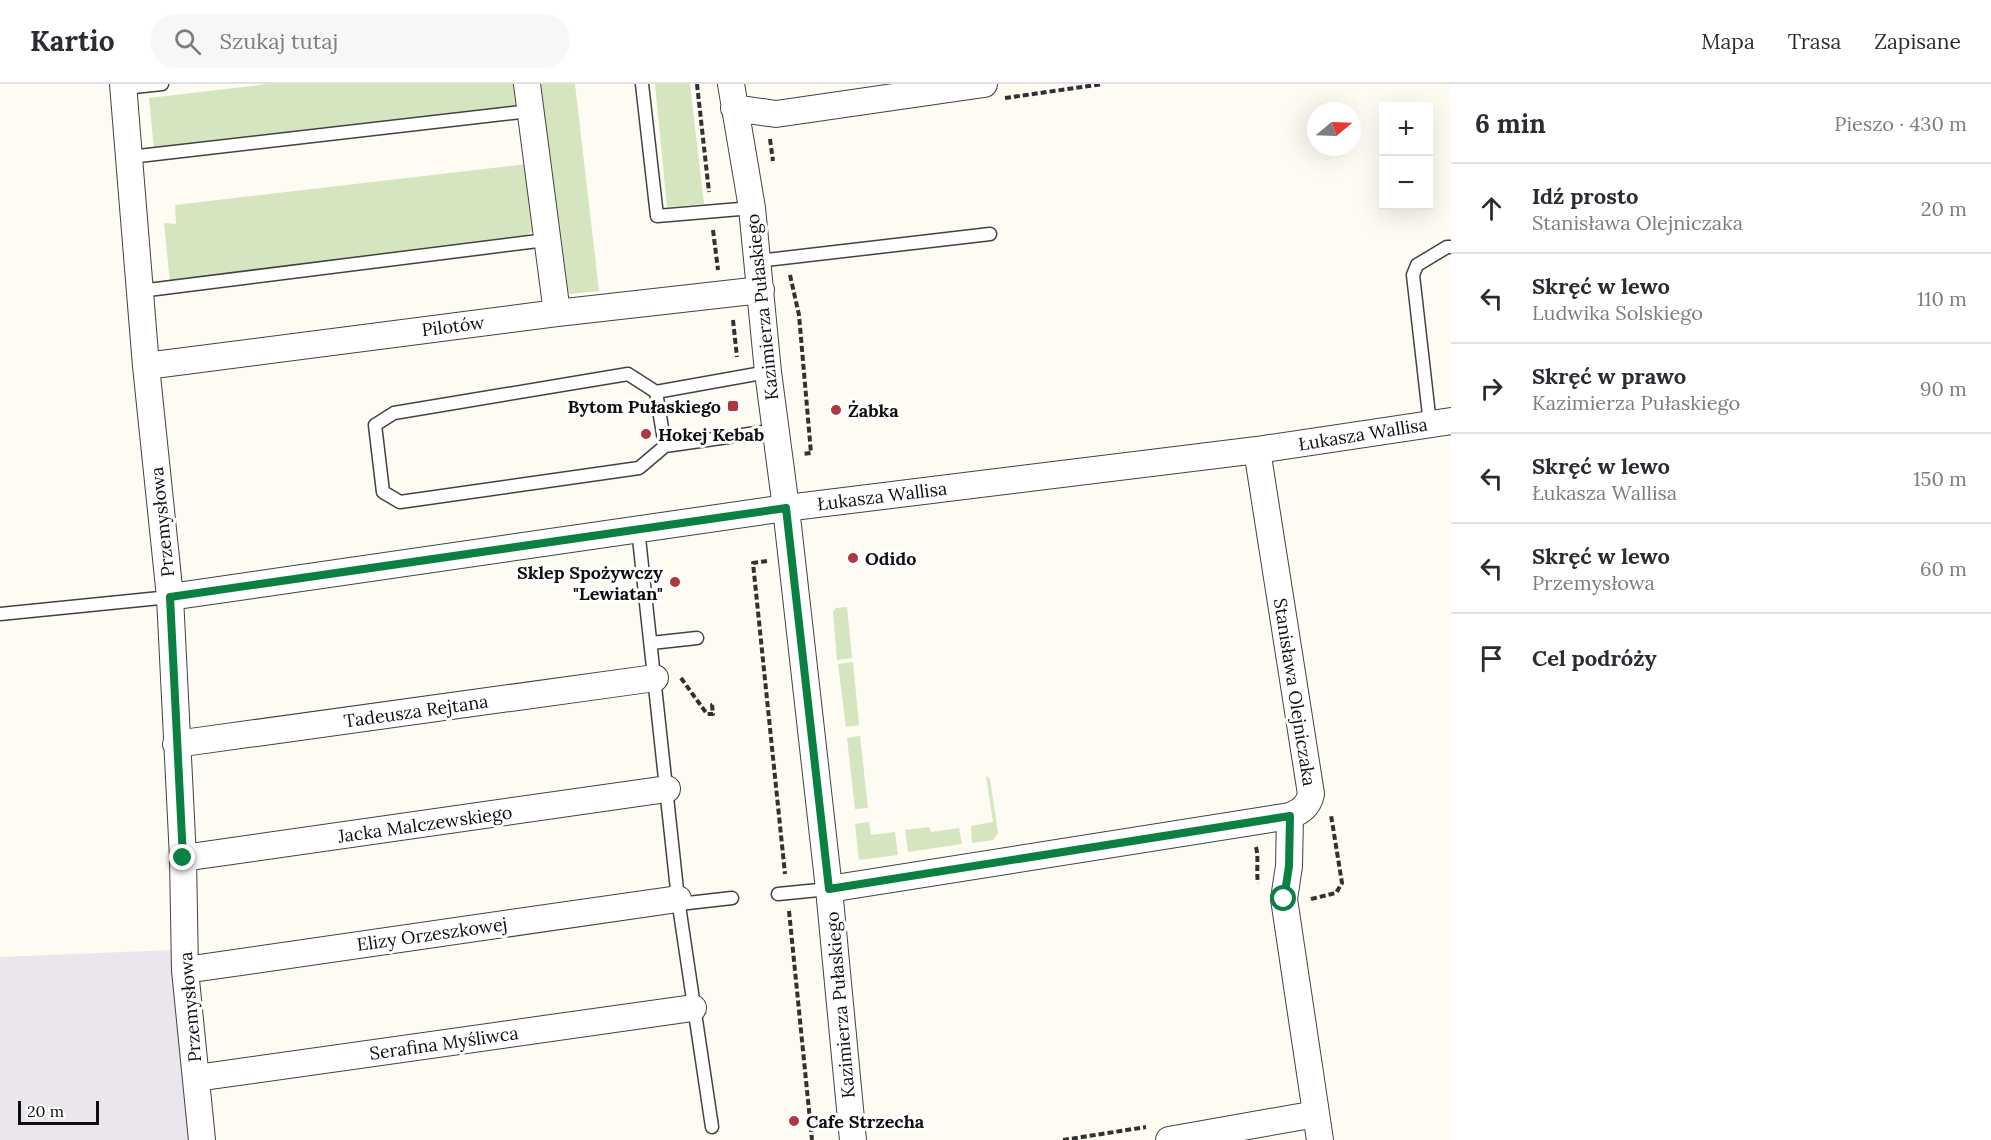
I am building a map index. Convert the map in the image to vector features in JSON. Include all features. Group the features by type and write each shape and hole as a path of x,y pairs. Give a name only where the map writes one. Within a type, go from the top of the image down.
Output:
{"street":[{"path":"527,84 557,313"},
{"path":"732,96 776,114 984,84"},
{"name":"Przemysłowa","path":"124,86 146,366 170,597 183,858 185,970 202,1140"},
{"name":"Kazimierza Pułaskiego","path":"732,96 752,208 768,372 777,430 829,889 853,1140"},
{"name":"Pilotów","path":"146,366 557,313 761,290"},
{"name":"Łukasza Wallisa","path":"170,597 786,508 1257,450 1440,422"},
{"name":"Stanisława Olejniczaka","path":"1257,450 1311,794 1309,802 1302,810 1290,816"},
{"name":"Tadeusza Rejtana","path":"176,744 667,677"},
{"name":"Jacka Malczewskiego","path":"183,858 667,789"},
{"path":"829,889 1290,816 1289,866 1284,899 1320,1140"},
{"name":"Elizy Orzeszkowej","path":"185,970 678,901"},
{"name":"Serafina Myśliwca","path":"196,1078 693,1008"},
{"path":"1169,1140 1316,1114"}],"lane":[{"path":"124,86 162,84"},
{"path":"642,84 657,216 752,208"},
{"path":"130,158 530,111"},
{"path":"758,261 990,234"},
{"path":"140,291 546,240"},
{"path":"1440,422 1413,275 1418,264 1451,247"},
{"path":"768,372 656,392 628,374 394,413 375,425 383,492 400,502 639,468 665,446 777,430"},
{"path":"656,392 665,446"},
{"path":"639,529 651,643 667,677 667,789 678,901 712,1127"},
{"path":"0,614 170,597"},
{"path":"651,643 697,638"},
{"path":"782,894 829,889"},
{"path":"678,901 732,898"}],"path":[{"path":"791,558 753,563 782,894 812,1140"},
{"path":"667,677 707,714 713,714 712,705 715,704"},
{"path":"1252,842 1257,848 1259,861 1256,871 1260,893"}],"shaded area":[{"path":"173,950 190,1140 0,1140 0,957"}],"green space":[{"path":"268,84 519,84 521,101 515,108 154,149 149,98"},
{"path":"541,84 575,84 599,291 570,294 562,287"},
{"path":"655,84 690,84 704,204 667,207"},
{"path":"528,164 534,230 522,238 170,282 164,223 176,224 175,205"},
{"path":"847,607 852,658 837,660 833,611 836,608"},
{"path":"853,662 859,725 846,727 838,664"},
{"path":"860,736 868,808 855,809 847,738"},
{"path":"986,776 990,779 998,833 993,840 972,843 971,826 993,822"},
{"path":"869,822 871,835 895,832 898,855 859,860 855,824"},
{"path":"929,827 931,832 959,828 962,844 908,852 905,830"}],"place":[{"name":"Bytom Pułaskiego","path":"733,406"},
{"name":"Żabka","path":"836,410"},
{"name":"Hokej Kebab","path":"646,434"},
{"name":"Odido","path":"853,558"},
{"name":"Sklep Spożywczy \"Lewiatan\"","path":"675,582"},
{"name":"Cafe Strzecha","path":"794,1121"}],"route":[{"path":"183,858 170,597 786,508 829,889 1290,816 1289,866 1284,899"}]}
